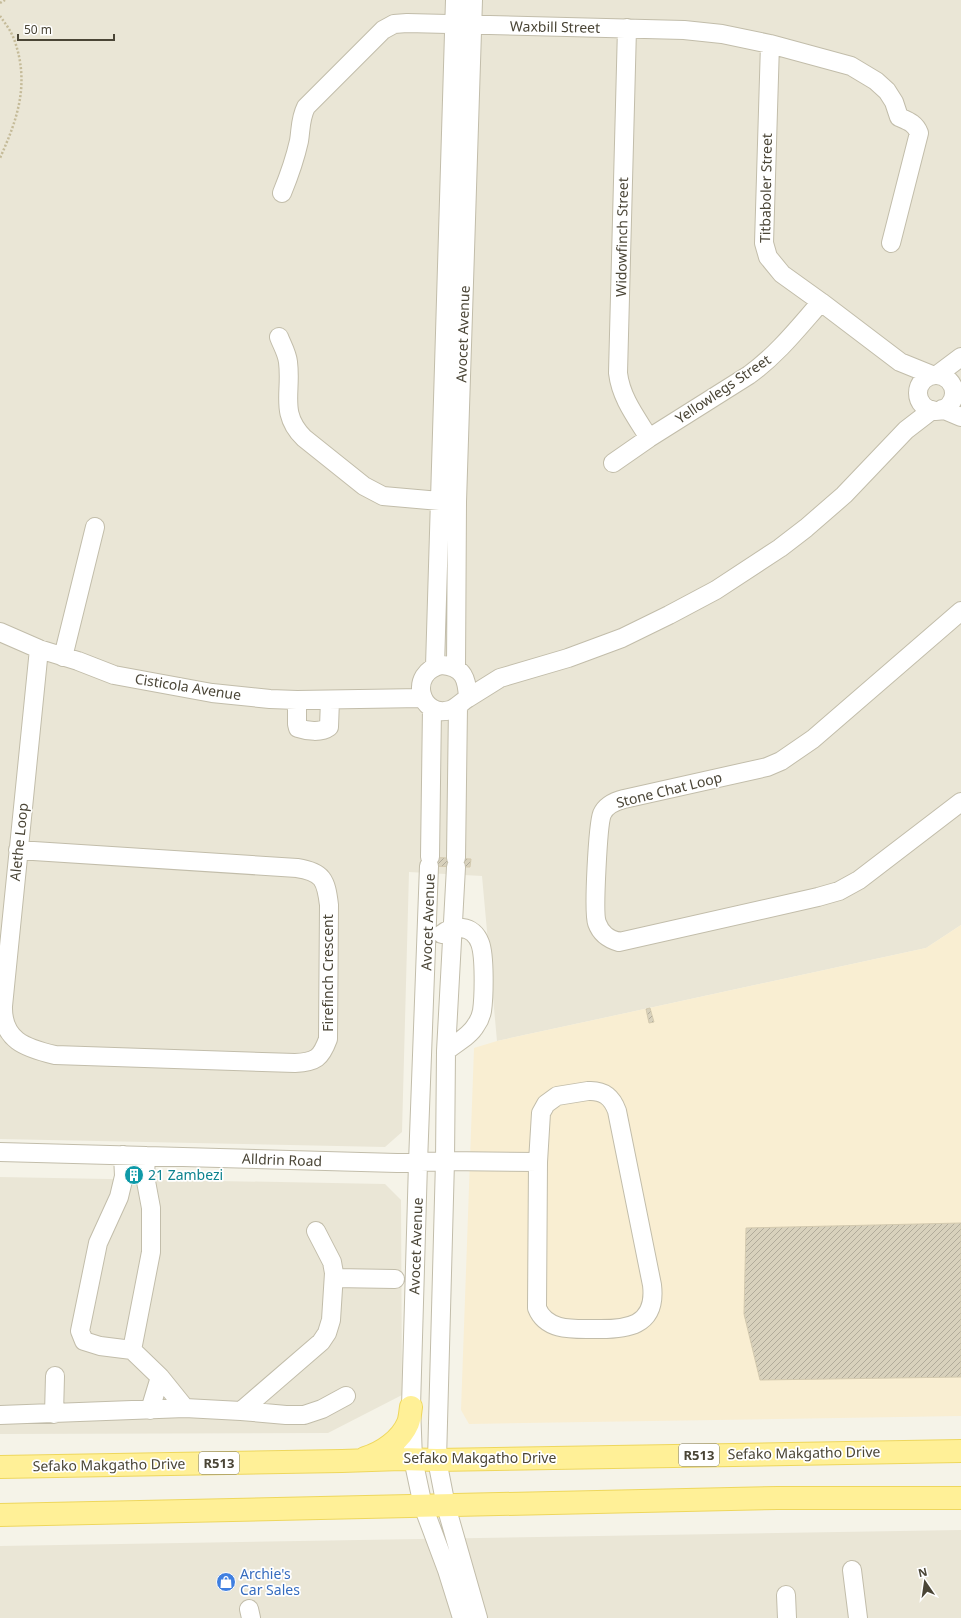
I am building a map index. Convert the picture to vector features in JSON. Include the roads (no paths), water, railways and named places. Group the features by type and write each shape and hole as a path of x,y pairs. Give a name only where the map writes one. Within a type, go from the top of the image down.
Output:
{"main road":[{"path":"342,1461 366,1457 393,1442 404,1431 409,1421 411,1408"},
{"name":"Sefako Makgatho Drive","path":"0,1467 961,1450"},
{"path":"0,1515 778,1498 961,1498"}],"street":[{"name":"Avocet Avenue","path":"455,0 449,502 459,671"},
{"name":"Avocet Avenue","path":"435,666 449,502 473,0"},
{"name":"Waxbill Street","path":"282,192 293,163 299,140 301,119 306,107 373,38 382,30 394,24 407,23 684,30 722,34 770,44 851,66 876,81 887,91 894,102 899,117 916,126 919,133 891,243"},
{"name":"Widowfinch Street","path":"627,28 618,373 626,401 650,438"},
{"name":"Titbaboler Street","path":"770,44 764,243 768,257 782,274 822,302 900,362 934,375"},
{"name":"Yellowlegs Street","path":"613,463 749,375 765,363 776,354 822,302"},
{"path":"279,336 288,362 288,406 292,423 296,430 364,486 374,492 383,496 449,502"},
{"path":"906,430 923,380 934,375 961,357"},
{"name":"Titbaboler Street","path":"900,362 919,393"},
{"path":"500,678 459,671 450,665 435,666 430,669 422,679 420,688 427,703 440,711 449,710 500,678 568,658 622,638 716,590 780,548 806,528 844,495 906,430 937,410 950,404 956,395 961,366"},
{"path":"934,375 946,378 956,395"},
{"path":"919,393 924,406 961,417"},
{"path":"63,657 95,527"},
{"name":"Stone Chat Loop","path":"961,611 813,739 781,761 767,767 624,799 614,802 606,808 602,814 600,828 595,908 596,922 605,936 619,942 839,891 859,880 961,802"},
{"name":"Cisticola Avenue","path":"0,632 39,649 114,674 164,685 212,693 270,699 330,700 384,698 427,703"},
{"name":"Alethe Loop","path":"9,1033 3,1018 3,1006 39,649"},
{"path":"459,671 467,686 463,702"},
{"name":"Cisticola Avenue","path":"384,698 422,679"},
{"path":"297,700 296,724 298,728 303,730 322,731 329,727 330,700"},
{"name":"Avocet Avenue","path":"463,702 446,1050 445,1161 437,1460 446,1506 478,1618"},
{"name":"Avocet Avenue","path":"427,703 430,862 418,1163 411,1408 413,1459 423,1506 447,1570 462,1618"},
{"name":"Firefinch Crescent","path":"9,1033 14,1039 25,1045 41,1052 55,1055 295,1063 307,1062 315,1059 324,1049 328,1039 329,905 326,885 324,880 317,873 310,870 297,868 18,850"},
{"path":"426,964 436,942 442,934 451,928 467,929 476,936 479,942 482,962 482,1009 479,1021 474,1029 446,1050"},
{"path":"588,1090 602,1093 612,1100 617,1111 652,1285 653,1299 651,1308 637,1323 620,1329 570,1329 550,1324 541,1316 537,1308 538,1162 540,1117 542,1110 548,1102 560,1095 588,1090"},
{"name":"Alldrin Road","path":"0,1152 418,1163 445,1161 538,1162"},
{"path":"123,1155 124,1176 119,1197 98,1243 80,1331 84,1341 100,1346 132,1350 160,1376 185,1408"},
{"path":"132,1350 151,1252 151,1208 145,1176 146,1156"},
{"path":"241,1411 324,1338 331,1320 334,1278 332,1262 316,1231"},
{"path":"334,1278 395,1279"},
{"path":"54,1414 55,1376"},
{"path":"150,1410 160,1376"},
{"path":"0,1416 185,1408 241,1411 286,1416 304,1415 322,1410 346,1396"},
{"path":"852,1570 858,1618"},
{"path":"786,1595 787,1618"}],"place":[{"name":"21 Zambezi","path":"134,1175"},
{"name":"Archie's Car Sales","path":"226,1582"}]}
